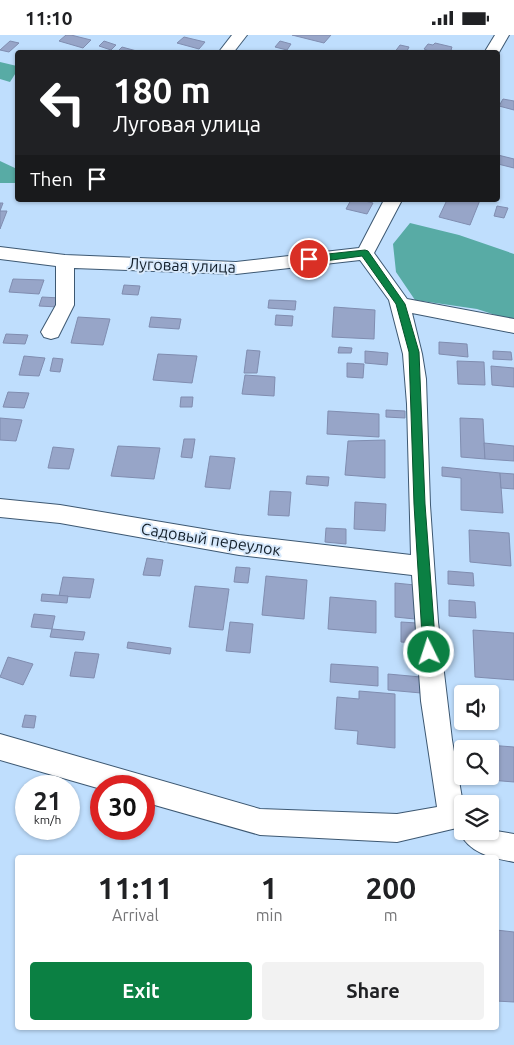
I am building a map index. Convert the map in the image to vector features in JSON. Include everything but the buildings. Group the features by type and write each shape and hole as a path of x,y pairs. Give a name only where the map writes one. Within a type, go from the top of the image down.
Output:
{"street":[{"path":"228,50 240,35"},
{"path":"493,50 502,35"},
{"path":"391,202 365,253 400,304 414,352 423,566 429,652 445,782 454,804"},
{"name":"Луговая улица","path":"0,253 66,261 236,268 365,253"},
{"path":"51,332 65,305 66,261"},
{"path":"400,304 514,326"},
{"name":"Садовый переулок","path":"0,508 60,514 239,545 423,566"},
{"path":"0,747 97,775"},
{"path":"155,792 260,823 397,829 454,825"},
{"path":"484,840 490,844 514,848"}],"shaded area":[{"path":"0,62 15,66 15,74 10,82 0,79"},
{"path":"0,161 15,168 15,183 0,183"},
{"path":"410,223 459,235 514,254 514,321 477,309 415,300 396,272 393,244"}],"route":[{"path":"309,259 365,253 400,304 414,352 419,504 429,652"}]}
